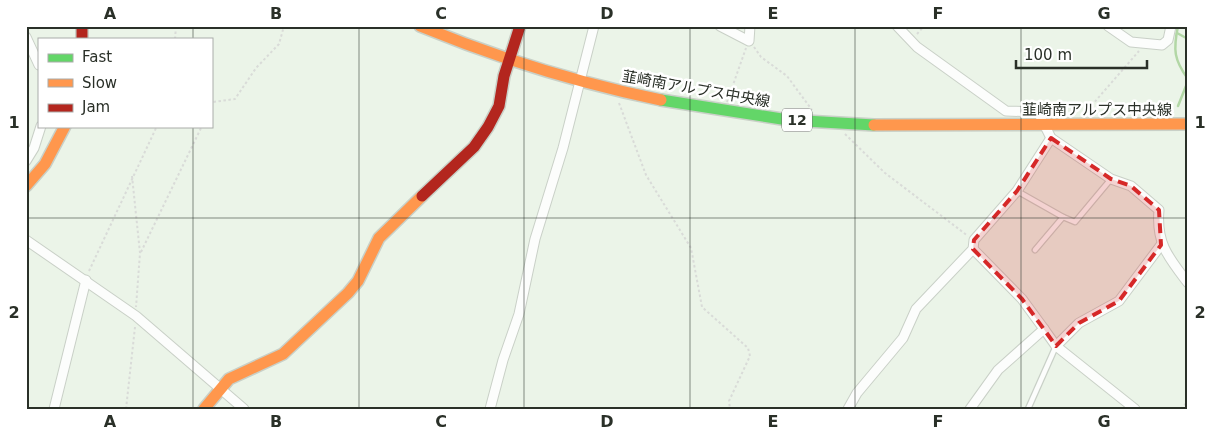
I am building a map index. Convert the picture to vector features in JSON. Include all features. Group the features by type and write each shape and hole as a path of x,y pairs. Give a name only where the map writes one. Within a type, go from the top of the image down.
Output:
{"main road":[{"name":"韮崎南アルプス中央線","path":"420,26 510,60 581,81 619,91 724,112 843,124 1188,124"},
{"path":"204,409 228,378 283,354 348,293 358,281 379,238 474,147 488,127 499,106 520,26"},
{"path":"26,186 45,164 64,128"}],"street":[{"path":"490,409 503,360 519,314 536,239 581,81 594,26"},
{"path":"720,26 749,41 750,26"},
{"path":"897,26 917,47 1006,111 1038,112 1051,138 1111,178 1131,186 1159,210 1157,227 1161,245 1188,282"},
{"path":"1108,26 1131,42 1162,45 1168,40 1171,26"},
{"path":"26,37 38,63"},
{"path":"26,160 34,148 40,128"},
{"path":"848,409 856,393 903,338 916,309 974,245 1017,191 1051,138"},
{"path":"26,240 136,316 244,409"},
{"path":"974,245 1022,299 1056,346 1135,409"},
{"path":"1056,346 1079,323 1119,300 1161,245"},
{"path":"54,409 86,280"},
{"path":"970,409 998,370 1044,329"}],"lane":[{"path":"1017,191 1075,222 1111,178"},
{"path":"1036,250 1063,217"},
{"path":"1028,409 1056,346"}],"path":[{"path":"212,104 213,102 235,99 256,68 279,44 284,26"},
{"path":"749,41 761,57 787,76 811,110 818,110"},
{"path":"724,112 749,41"},
{"path":"1083,125 1084,115 1146,43"},
{"path":"619,91 620,108 646,175 691,248 702,307 748,348 750,356 729,401 730,409"},
{"path":"843,124 845,134 885,173 974,245"},
{"path":"86,280 132,176 156,128"},
{"path":"140,253 201,128"},
{"path":"126,409 136,316 140,253 132,176"},
{"path":"1181,409 1188,401"}],"highlighted area":[{"path":"1051,138 1111,179 1131,186 1159,210 1161,245 1119,301 1079,323 1056,346 1022,299 973,249 974,240 1017,191"}],"waterway":[{"path":"1178,26 1175,42 1177,60 1188,79"},
{"path":"1177,33 1188,39"},
{"path":"1178,106 1188,81"}],"traffic: fast":[{"path":"661,100 788,120 874,125"}],"traffic: slow":[{"path":"420,26 479,49 539,69 599,86 661,100"},
{"path":"874,125 1188,124"},
{"path":"26,186 45,164 64,128"},
{"path":"204,409 229,379 283,354 348,293 358,281 379,238 422,196"}],"traffic: jam":[{"path":"82,26 82,38"},
{"path":"422,196 474,147 488,127 499,106 504,76 520,26"}]}
